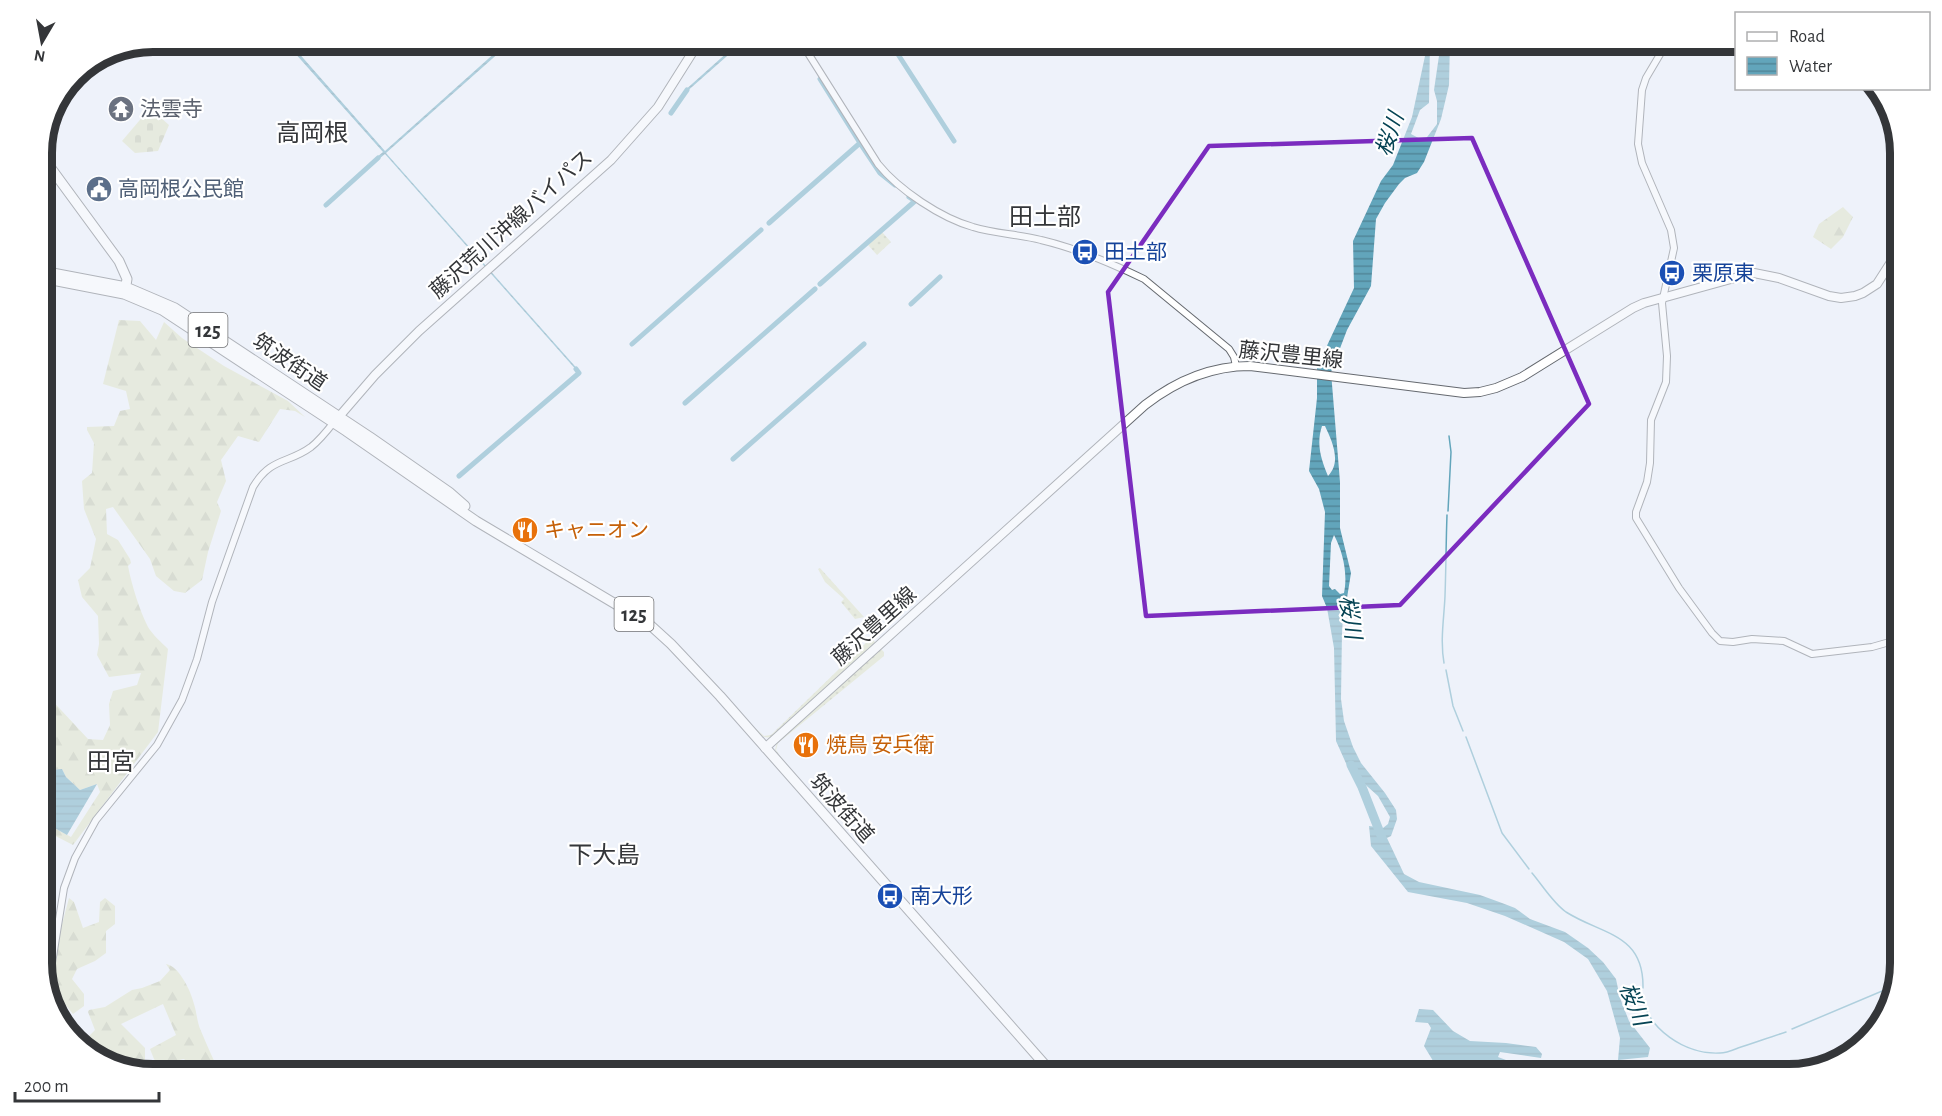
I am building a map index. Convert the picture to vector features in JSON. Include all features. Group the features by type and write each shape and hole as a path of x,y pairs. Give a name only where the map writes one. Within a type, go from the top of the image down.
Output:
{"highway":[{"path":"53,171 119,261 126,275 125,290"},
{"name":"125","path":"53,274 125,290"},
{"name":"125","path":"53,280 125,290"},
{"name":"筑波街道","path":"125,290 175,308 336,419 476,521 649,624 671,644 765,748 1044,1064"}],"main road":[{"name":"藤沢荒川沖線バイパス","path":"336,419 405,344 611,160 658,107 693,52"},
{"name":"藤沢豊里線","path":"765,748 1160,393 1195,375 1236,366 1472,393 1508,385 1633,308 1663,298 1754,273 1779,278 1829,296 1848,298 1863,293 1877,284 1889,265"}],"street":[{"path":"807,52 878,164 885,173 914,196 957,221 980,229 1052,243 1144,279 1229,349 1236,366"},
{"path":"1661,52 1646,78 1642,90 1638,144 1642,163 1674,240 1662,307 1667,356 1665,382 1651,420 1650,463 1636,518 1679,588 1720,641 1777,640 1816,654 1872,647 1890,642"},
{"path":"53,957 64,888 75,858 96,820 157,745 182,700 197,659 212,602 253,487 276,463 310,448 336,419"}],"highlighted area":[{"path":"1472,138 1589,404 1400,605 1146,616 1108,292 1209,146"}],"green space":[{"path":"150,108 169,125 158,151 135,153 122,141"},
{"path":"1843,207 1853,217 1843,237 1831,249 1813,237 1819,224"},
{"path":"882,232 891,242 877,255 868,245"},
{"path":"119,320 140,321 156,340 164,322 182,338 224,366 288,401 305,417 295,411 280,409 259,442 238,436 221,460 226,481 217,502 221,511 202,580 185,593 174,591 156,576 150,559 113,507 106,509 107,534 118,540 130,559 131,563 128,566 136,597 148,627 168,649 158,732 73,845 53,835 53,827 71,837 100,792 97,784 80,790 66,777 62,769 53,770 53,701 88,739 103,740 110,725 109,704 113,691 137,685 141,673 109,677 97,655 98,616 82,597 78,580 90,568 96,539 84,509 82,481 92,473 94,443 87,427 114,426 120,411 130,409 126,391 103,384"},
{"path":"820,568 864,617 855,619 841,602 844,599 825,582 818,569"},
{"path":"871,638 876,643 771,737 763,736 759,734 743,717 764,736 771,735"},
{"path":"881,649 884,656 778,743 776,750 786,764 775,750 777,742"},
{"path":"69,898 74,902 83,928 99,922 100,902 105,898 115,906 115,924 106,931 106,953 77,969 72,979 84,994 84,1006 73,1014 61,1003 54,982 61,928"},
{"path":"166,964 180,974 187,986 200,1028 216,1064 189,1064 184,1059 174,1061 174,1064 158,1064 150,1049 176,1035 163,1004 121,1024 145,1048 145,1060 142,1063 115,1056 87,1038 95,1030 89,1010 105,1007 132,990 160,981 170,970"}],"water":[{"path":"294,52 298,52 385,151 496,52 500,52 386,153 581,373 385,154 379,159 377,157 383,152"},
{"path":"728,52 732,52 684,94 683,92"},
{"path":"1424,52 1430,52 1429,103 1420,110 1411,134 1424,141 1437,124 1437,101 1434,90 1440,52 1450,52 1449,85 1441,119 1424,162 1417,173 1405,178 1399,184 1376,219 1371,286 1347,330 1331,372 1340,482 1340,528 1351,573 1342,631 1341,699 1344,721 1361,763 1396,810 1397,819 1391,836 1387,838 1404,874 1419,882 1480,895 1515,908 1530,919 1565,932 1588,948 1616,979 1629,1021 1650,1048 1648,1057 1618,1060 1620,1038 1607,991 1588,959 1564,942 1505,916 1467,903 1408,892 1371,846 1369,826 1383,828 1388,824 1390,817 1378,796 1349,770 1336,741 1334,648 1327,608 1322,596 1325,512 1319,489 1309,471 1317,398 1317,367 1354,288 1353,241 1381,181 1393,165 1412,117","holes":["1322,426 1325,426 1335,458 1328,476 1323,464 1319,439","1334,535 1345,571 1344,593 1340,594 1329,586 1331,543"]},
{"path":"62,769 66,777 80,790 97,784 67,835 53,827 53,770"},
{"path":"1419,1009 1433,1010 1453,1031 1470,1041 1536,1047 1542,1054 1541,1058 1500,1052 1498,1057 1506,1060 1522,1060 1535,1064 1435,1064 1424,1046 1431,1028 1428,1023 1415,1022"},
{"path":"1645,1060 1645,1064 1618,1064 1618,1062"}],"waterway":[{"path":"896,52 954,141"},
{"path":"769,223 860,143 820,79"},
{"path":"671,113 687,90"},
{"path":"860,143 880,173 895,185"},
{"path":"326,205 378,158"},
{"path":"820,284 915,201 909,197"},
{"path":"632,344 761,230"},
{"path":"911,304 940,277"},
{"path":"685,403 815,289"},
{"path":"733,459 864,344"},
{"path":"459,476 579,373 576,369"},
{"path":"1448,511 1451,452 1449,436"},
{"path":"1444,663 1442,638 1447,515"},
{"path":"1446,670 1453,706 1463,731"},
{"path":"1466,737 1502,833 1529,869"},
{"name":"桜川","path":"1351,765 1382,838"},
{"path":"1532,873 1552,899 1566,912 1618,938 1629,946 1641,970 1643,988"},
{"path":"1792,1029 1886,989"},
{"path":"1642,994 1645,1007 1659,1029 1694,1050 1720,1053 1786,1032"}],"place":[{"name":"法雲寺","path":"121,109"},
{"name":"高岡根公民館","path":"99,189"},
{"name":"田土部","path":"1085,252"},
{"name":"栗原東","path":"1672,273"},
{"name":"キャニオン","path":"525,530"},
{"name":"焼鳥 安兵衛","path":"806,745"},
{"name":"南大形","path":"890,896"}],"district":[{"name":"高岡根","path":"312,133"},
{"name":"田土部","path":"1045,217"},
{"name":"田宮","path":"111,762"},
{"name":"下大島","path":"604,855"}]}
